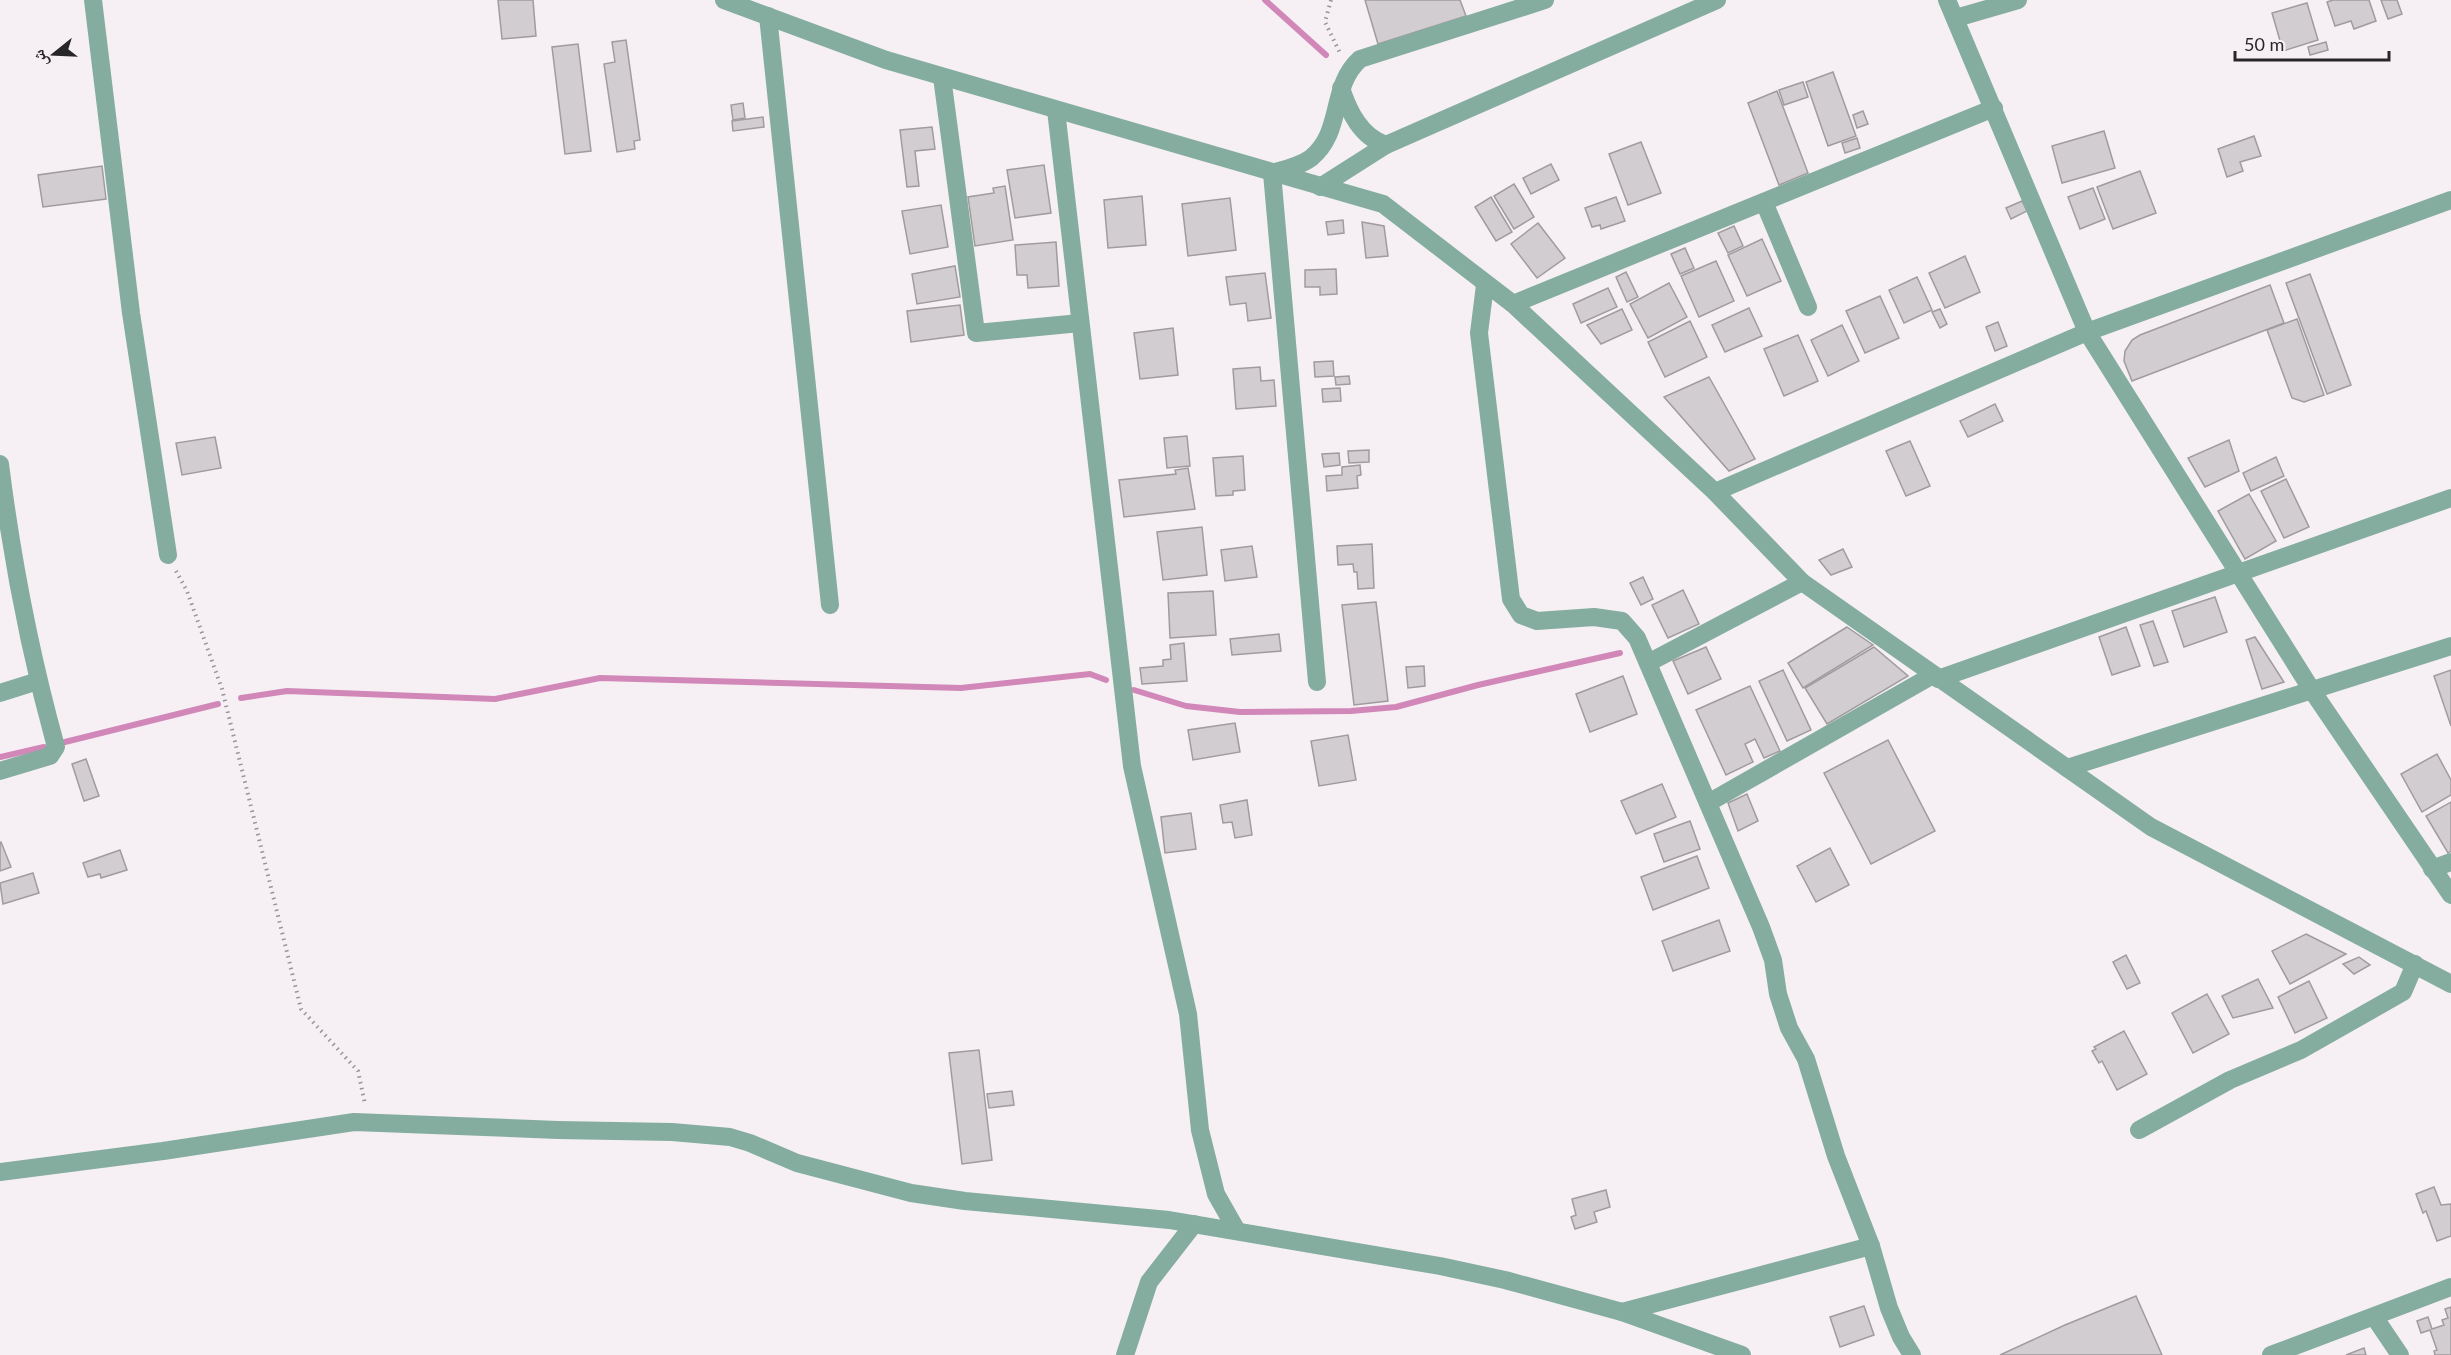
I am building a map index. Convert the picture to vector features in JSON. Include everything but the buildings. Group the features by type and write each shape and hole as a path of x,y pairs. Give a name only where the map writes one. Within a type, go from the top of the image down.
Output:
{"street":[{"path":"93,0 131,313 168,555"},
{"path":"724,0 885,60 1383,204 1485,285 1513,304 1714,492 1802,582 2151,827 2451,984"},
{"path":"1272,173 1298,165 1312,157 1322,146 1334,125 1340,87 1348,70 1360,59 1545,0"},
{"path":"1320,187 1386,145 1717,0"},
{"path":"1947,0 2087,332 2313,692 2451,895"},
{"path":"1956,18 2018,0"},
{"path":"768,16 830,605"},
{"path":"942,77 976,333 1080,322"},
{"path":"1340,87 1354,118 1363,130 1378,142 1386,145"},
{"path":"1513,304 1994,108"},
{"path":"1056,110 1131,766 1188,1014 1200,1130 1216,1194 1237,1231"},
{"path":"1272,173 1317,682"},
{"path":"1714,492 2087,332 2451,200"},
{"path":"1764,202 1808,307"},
{"path":"1485,285 1479,333 1511,599 1521,615 1537,621 1594,617 1622,621 1637,638 1761,927 1773,960 1778,994 1789,1028 1806,1059 1836,1156 1871,1246 1889,1308 1900,1337 1911,1355"},
{"path":"0,464 11,550 38,681 56,747 50,756 0,771"},
{"path":"1708,803 1935,677 2241,574 2451,498"},
{"path":"1648,663 1802,582"},
{"path":"2067,768 2313,692 2451,646"},
{"path":"0,693 38,681"},
{"path":"2432,869 2451,862"},
{"path":"2139,1130 2230,1080 2301,1050 2403,992 2415,964"},
{"path":"0,1172 163,1151 313,1127 368,1122 558,1130 672,1131 730,1137 796,1163 912,1193 965,1201 1194,1224 1451,1268 1565,1295 1622,1312 1742,1355"},
{"path":"1125,1355 1149,1282 1194,1224"},
{"path":"1622,1312 1871,1246"},
{"path":"2271,1355 2375,1318 2451,1287"},
{"path":"2375,1318 2400,1355"}],"path":[{"path":"1331,0 1325,22 1348,70"},
{"path":"168,555 187,591 222,689 302,1009 358,1071 368,1122"}],"waterway":[{"path":"1265,0 1326,55"},
{"path":"1134,690 1186,706 1240,712 1351,711 1396,707 1478,685 1620,653"},
{"path":"241,698 287,691 495,699 600,678 961,688 1090,674 1106,680"},
{"path":"65,742 218,704"},
{"path":"0,757 44,747"}]}
